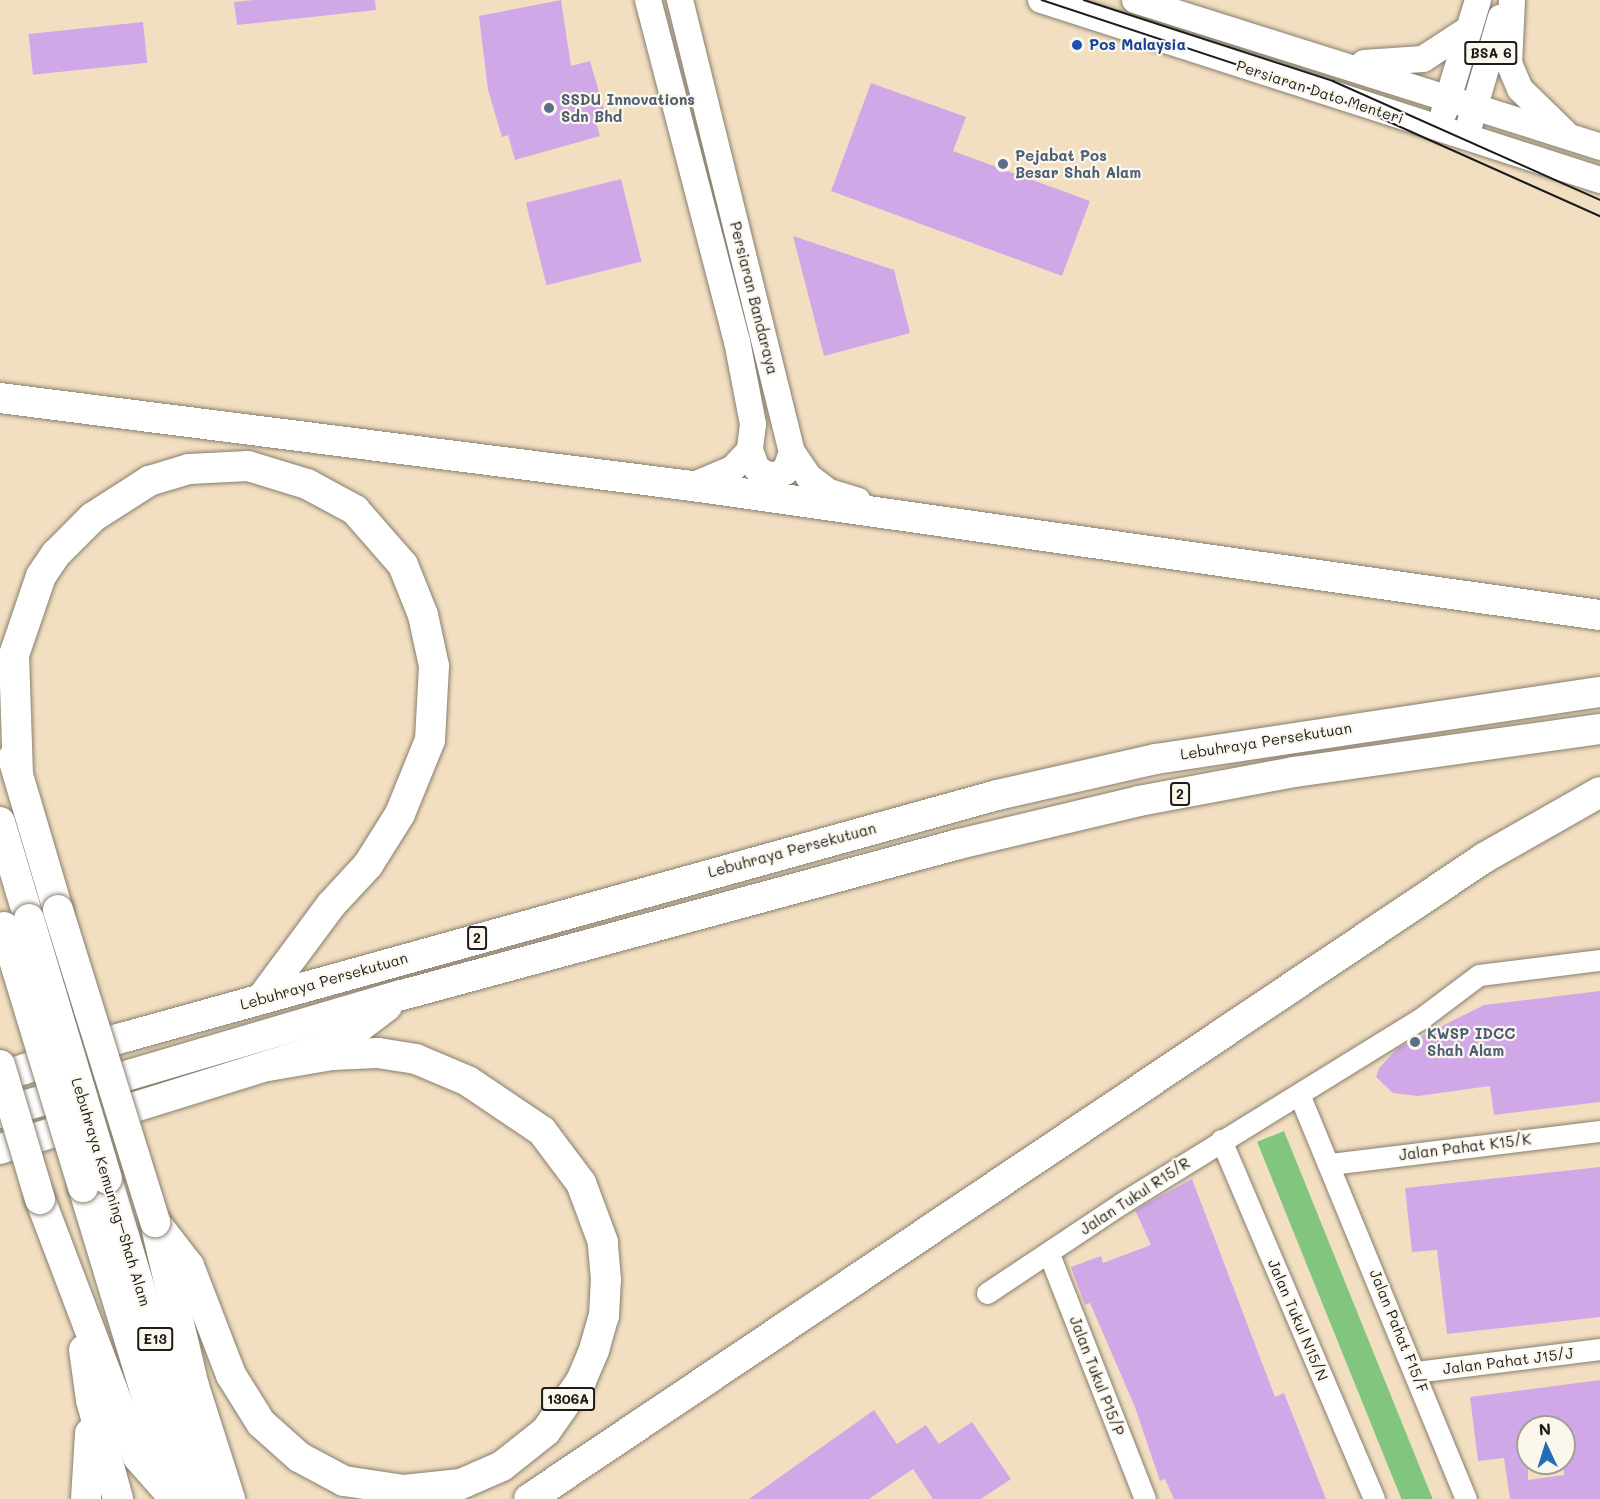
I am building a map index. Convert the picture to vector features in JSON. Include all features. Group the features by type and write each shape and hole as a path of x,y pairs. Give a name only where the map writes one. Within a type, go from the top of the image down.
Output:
{"highway":[{"path":"0,398 692,486 1600,615"},
{"path":"18,775 14,655 41,576 56,554 93,517 149,481 189,469 248,466 307,484 355,510 403,565 423,615 434,666 430,740 400,814 368,865 331,905 262,998"},
{"name":"Lebuhraya Persekutuan","path":"0,1077 262,998 747,861 1009,792 1156,759 1600,692"},
{"path":"0,711 57,910 155,1222 194,1386 230,1499"},
{"name":"2","path":"0,1113 402,995 959,844 1139,801 1294,772 1600,729"},
{"path":"529,1499 1484,858 1600,792"},
{"name":"Lebuhraya Kemuning–Shah Alam","path":"0,822 11,920 95,1183 203,1499"},
{"path":"0,1149 337,1044 402,995"},
{"name":"1306A","path":"155,1222 189,1266 237,1385 261,1423 299,1457 345,1481 404,1490 461,1484 502,1466 546,1431 582,1381 604,1316 606,1280 603,1242 580,1183 542,1131 468,1081 416,1059 377,1053 332,1055 268,1066"},
{"path":"0,1065 40,1199 138,1457 176,1499"},
{"name":"Lebuhraya Kemuning–Shah Alam","path":"95,1183 176,1499"},
{"path":"76,1297 91,1400 118,1499"},
{"path":"86,1499 91,1400"}],"main road":[{"name":"Persiaran Bandaraya","path":"680,0 792,452 809,477 830,492 919,517"},
{"name":"Persiaran Dato Menteri","path":"1041,0 1600,180"},
{"path":"1135,0 1448,97 1600,147"},
{"name":"BSA 6","path":"1438,129 1478,0"},
{"name":"BSA 6","path":"1465,137 1507,0"},
{"path":"1512,0 1509,63 1520,89 1568,137"},
{"name":"Persiaran Bandaraya","path":"647,1 737,341 753,424 750,450"},
{"path":"1336,62 1388,64 1423,59 1469,29"},
{"path":"692,486 732,469 750,450 757,469 770,476 784,472 792,452"}],"street":[{"name":"Jalan Tukul R15/R","path":"987,1293 1221,1140 1423,1017 1479,975 1600,960"},
{"name":"Jalan Pahat F15/F","path":"1299,1094 1331,1164 1466,1499"},
{"name":"Jalan Pahat K15/K","path":"1331,1164 1600,1131"},
{"name":"Jalan Tukul N15/N","path":"1221,1140 1374,1499"},
{"name":"Jalan Tukul P15/P","path":"1049,1254 1145,1499"},
{"name":"Jalan Pahat J15/J","path":"1415,1372 1600,1349"}],"green space":[{"path":"1284,1131 1433,1499 1401,1499 1257,1142"}],"building":[{"path":"375,0 376,10 237,25 234,2"},
{"path":"561,0 571,66 590,61 604,109 593,112 600,136 515,160 508,135 502,137 488,90 479,16"},
{"path":"143,22 147,63 33,75 29,34"},
{"path":"871,83 966,117 953,151 1090,201 1062,276 831,191"},
{"path":"621,179 642,261 546,285 526,203"},
{"path":"793,236 894,270 910,333 824,356"},
{"path":"1600,991 1600,1102 1494,1115 1490,1086 1418,1096 1393,1093 1376,1077 1379,1068 1398,1048 1484,1005"},
{"path":"1600,1167 1600,1317 1447,1334 1437,1250 1412,1252 1405,1188"},
{"path":"1192,1179 1275,1397 1284,1393 1326,1499 1174,1499 1165,1479 1160,1481 1135,1407 1090,1303 1085,1305 1071,1267 1101,1256 1103,1263 1151,1245 1135,1210"},
{"path":"1600,1380 1600,1499 1510,1499 1504,1458 1478,1461 1470,1397"},
{"path":"874,1410 897,1444 926,1425 939,1444 972,1422 1011,1479 981,1499 933,1499 913,1469 869,1499 749,1499"}],"tram line":[{"path":"1042,0 1327,94 1600,216"},
{"path":"1084,0 1333,81 1600,200"}],"place":[{"name":"Pos Malaysia","path":"1077,45"},
{"name":"SSDU Innovations Sdn Bhd","path":"549,108"},
{"name":"Pejabat Pos Besar Shah Alam","path":"1003,164"},
{"name":"KWSP IDCC Shah Alam","path":"1415,1042"}]}
